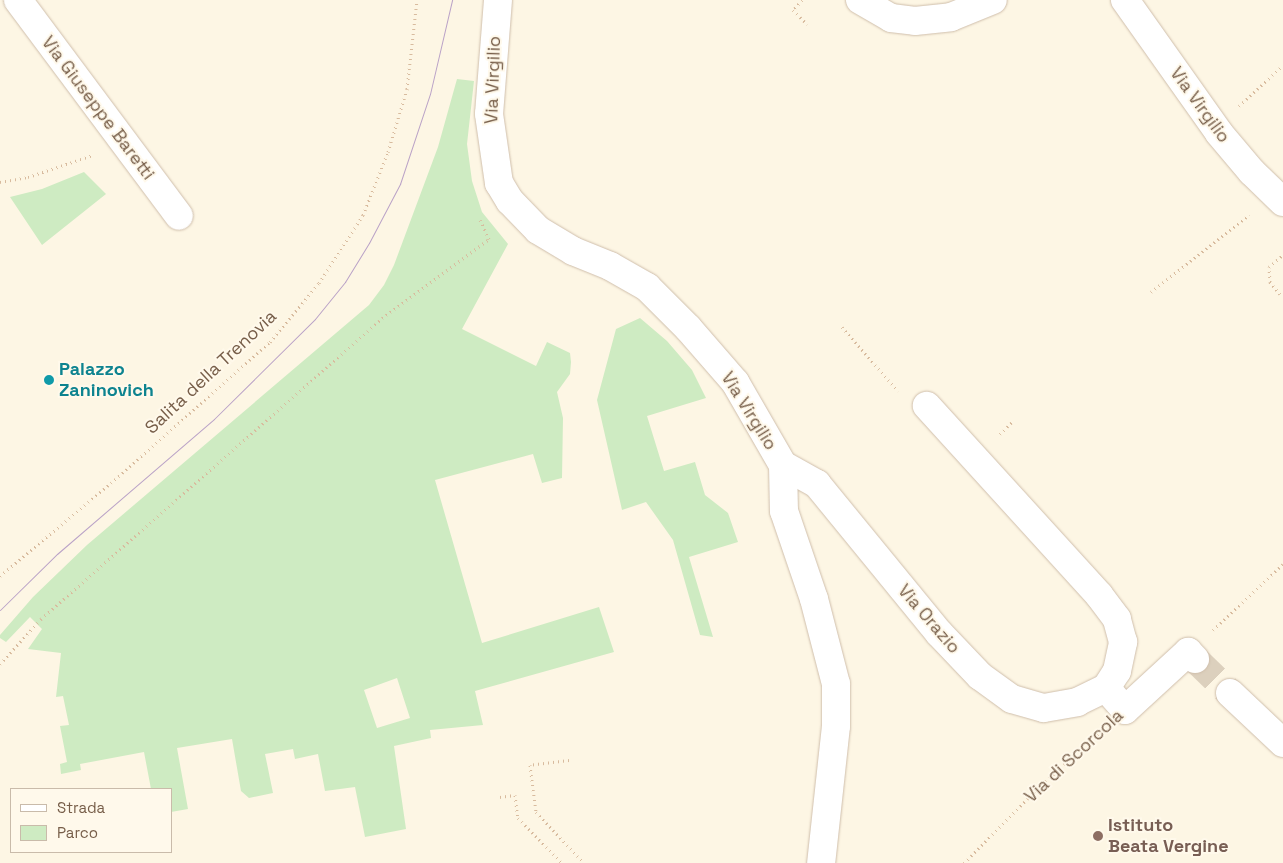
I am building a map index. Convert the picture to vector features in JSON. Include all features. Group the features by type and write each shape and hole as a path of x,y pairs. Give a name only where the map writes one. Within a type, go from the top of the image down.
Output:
{"street":[{"name":"Via Giuseppe Baretti","path":"18,0 179,216"},
{"name":"Via Virgilio","path":"498,0 489,114 499,183 510,201 538,230 573,251 610,266 647,288 688,328 736,382 783,465 784,511 814,599 836,684 836,726 821,863"},
{"path":"860,0 890,18 915,21 951,17 992,0"},
{"name":"Via Virgilio","path":"1125,0 1219,133 1252,172 1279,198"},
{"path":"927,406 1100,595 1117,619 1123,642 1117,671 1106,688 1125,710"},
{"name":"Via Orazio","path":"783,465 817,484 940,633 980,676 1012,699 1044,708 1077,702 1106,688"},
{"name":"Via di Scorcola","path":"1125,710 1192,656"},
{"path":"1230,694 1283,743"}],"path":[{"name":"Salita della Trenovia","path":"0,576 110,483 270,342 319,283 362,215 388,152 407,89 417,0"},
{"path":"802,0 793,10 807,24"},
{"path":"1235,110 1281,67"},
{"path":"0,182 28,177 125,144"},
{"path":"1151,292 1279,198"},
{"path":"0,664 41,619 375,325 489,239"},
{"path":"1280,294 1270,282 1269,267 1283,254"},
{"path":"842,327 918,415 927,406"},
{"path":"1192,656 1283,564"},
{"name":"Via di Scorcola","path":"964,863 1038,788 1125,710"},
{"path":"569,760 530,765 536,812 584,863"},
{"path":"500,797 515,795 518,818 562,863"}],"green space":[{"path":"457,79 474,81 467,144 472,181 482,212 508,244 462,329 536,366 547,342 570,353 570,374 557,392 563,418 562,478 542,483 533,454 435,480 482,643 599,607 614,652 475,691 483,725 430,730 431,738 394,746 406,829 365,837 355,787 325,791 318,754 295,759 293,749 265,754 273,793 249,798 241,791 232,739 177,748 188,809 172,812 172,788 151,788 144,752 80,764 81,770 61,774 60,764 67,762 60,726 69,725 63,696 56,697 61,653 28,649 42,629 30,617 6,642 0,638 0,635 33,597 87,545 369,305 384,285 394,265 438,147","holes":["397,678 410,718 377,728 364,690"]},
{"path":"84,172 106,194 42,245 10,197 42,189"},
{"path":"640,318 667,341 692,370 706,398 647,416 664,471 695,462 705,495 728,513 738,542 689,557 713,637 700,635 673,540 646,502 622,510 597,400 616,329"}],"tunnel":[{"path":"1195,659 1230,693"}],"tram line":[{"path":"0,610 57,554 214,419 315,319 345,282 369,243 400,184 430,94 452,0"}],"place":[{"name":"Palazzo Zaninovich","path":"49,380"},
{"name":"Istituto Beata Vergine","path":"1098,836"}]}
